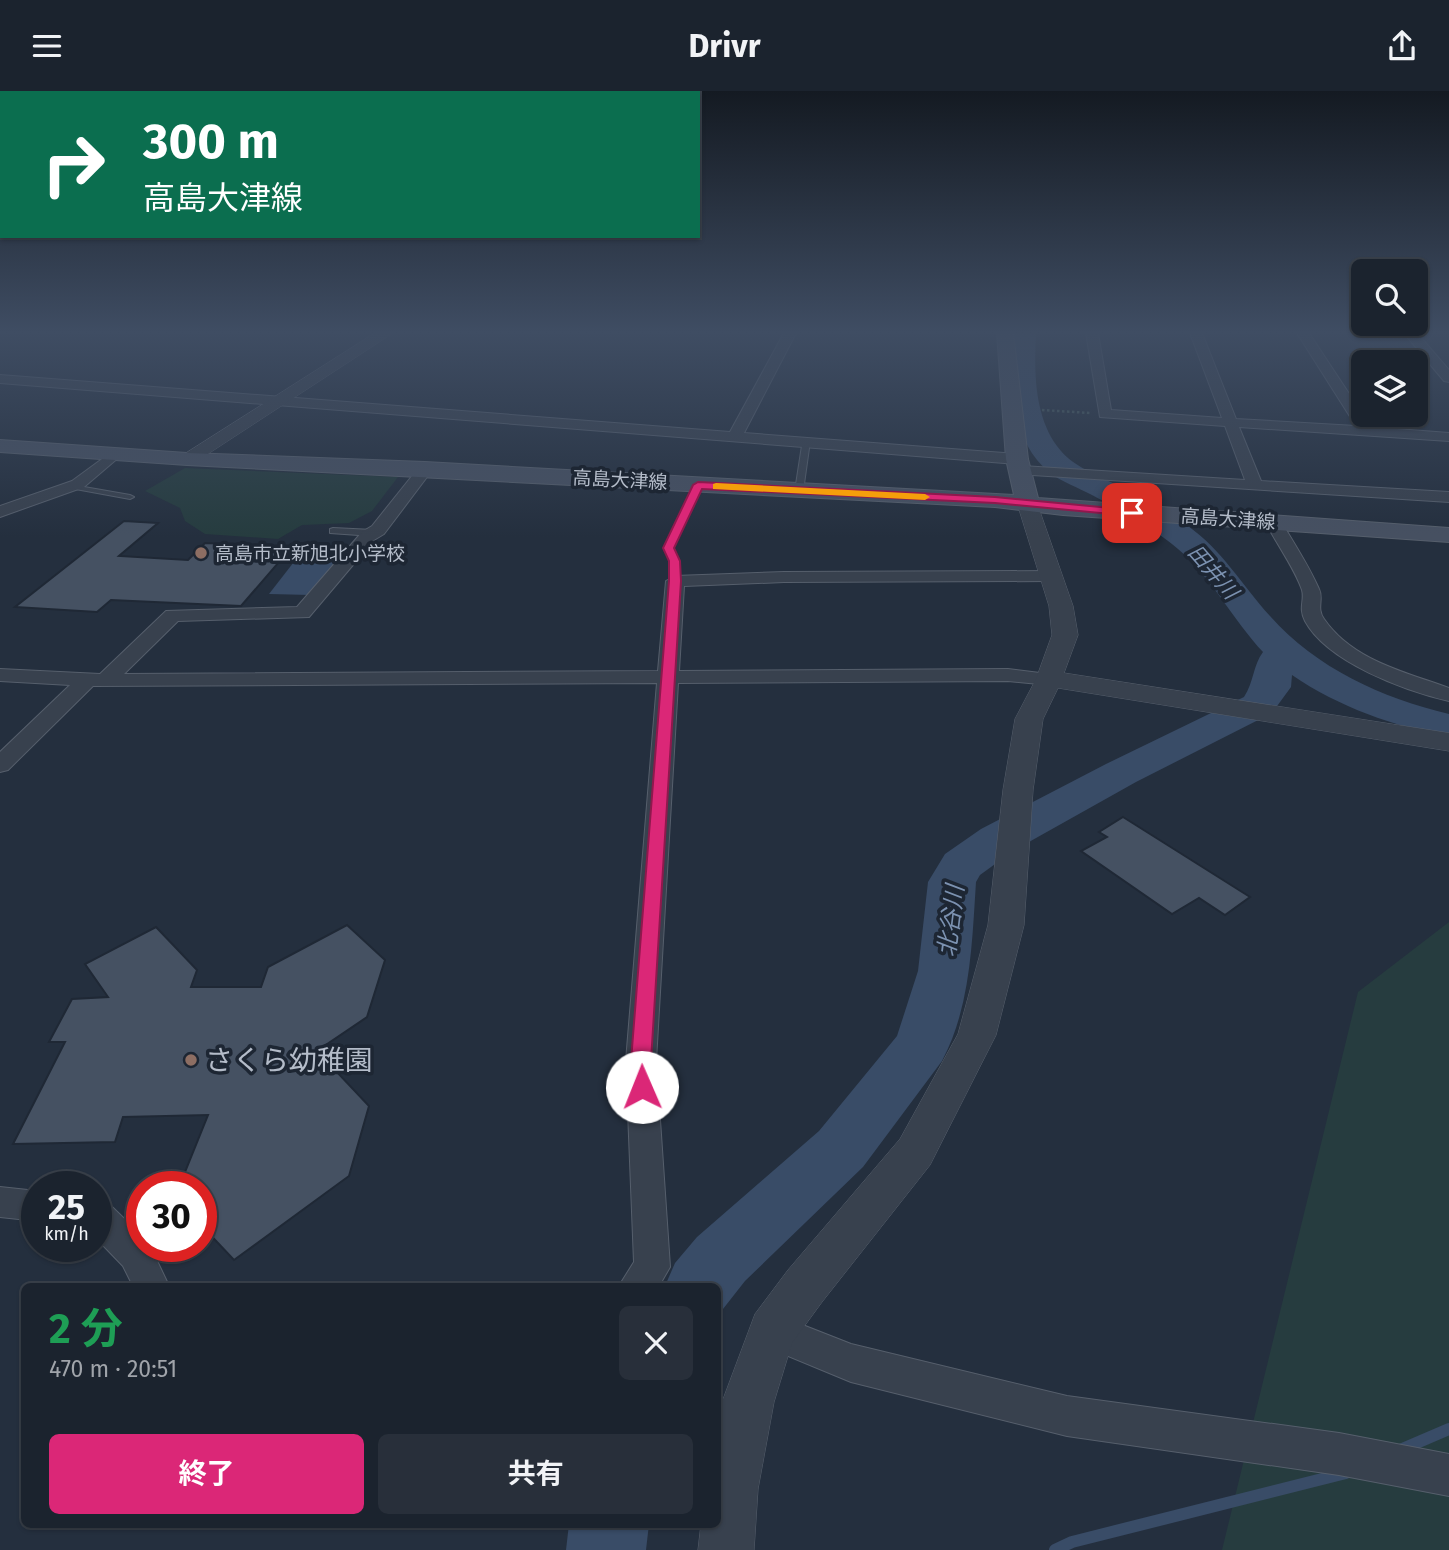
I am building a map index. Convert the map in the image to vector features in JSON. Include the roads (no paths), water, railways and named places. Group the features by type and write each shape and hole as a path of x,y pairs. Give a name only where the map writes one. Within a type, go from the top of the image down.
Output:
{"main road":[{"path":"1013,401 1027,503"},
{"name":"高島大津線","path":"0,446 113,455 425,469 1027,503 1449,535"}],"street":[{"path":"187,459 278,401"},
{"path":"294,401 806,441 1020,465 1059,473 1447,498"},
{"path":"736,435 754,401"},
{"path":"1103,401 1105,414 1449,437"},
{"path":"1221,401 1254,484"},
{"path":"1346,401 1366,432"},
{"path":"0,512 78,484 113,455"},
{"path":"0,765 173,615 302,613 425,469"},
{"path":"726,1550 731,1489 746,1415 772,1331 805,1286 915,1152 977,1035 1006,925 1018,790 1029,719 1049,679 1065,635 1061,606 1027,503"},
{"path":"1274,523 1312,591 1309,609 1316,623 1349,655 1363,663 1449,695"},
{"path":"639,1283 652,1267 641,1061 675,581 784,577 1050,576"},
{"path":"0,675 96,680 1008,675 1049,679 1449,742"},
{"path":"0,1202 21,1204"},
{"path":"112,1230 136,1254 150,1283"},
{"path":"772,1331 851,1363 1067,1416 1339,1454 1449,1475"}],"lane":[{"path":"799,491 806,441"},
{"path":"675,581 675,561 669,548 698,485"},
{"path":"70,486 130,497"},
{"path":"333,531 373,533"}],"water":[{"path":"297,558 337,560 311,595 269,594"}],"waterway":[{"name":"田井川","path":"1027,401 1038,439 1060,467 1143,511 1189,542 1216,570 1258,625 1298,662 1370,702 1449,726"},
{"name":"北谷川","path":"701,1283 721,1259 841,1149 922,1045 944,971 952,882 962,865 997,840 1121,773 1258,705 1271,687 1276,660 1286,653"},
{"path":"1400,1450 1449,1429"},
{"path":"1055,1550 1072,1542 1346,1473"},
{"name":"北谷川","path":"606,1550 609,1528"}],"place":[{"name":"高島市立新旭北小学校","path":"201,553"},
{"name":"さくら幼稚園","path":"191,1060"}]}
